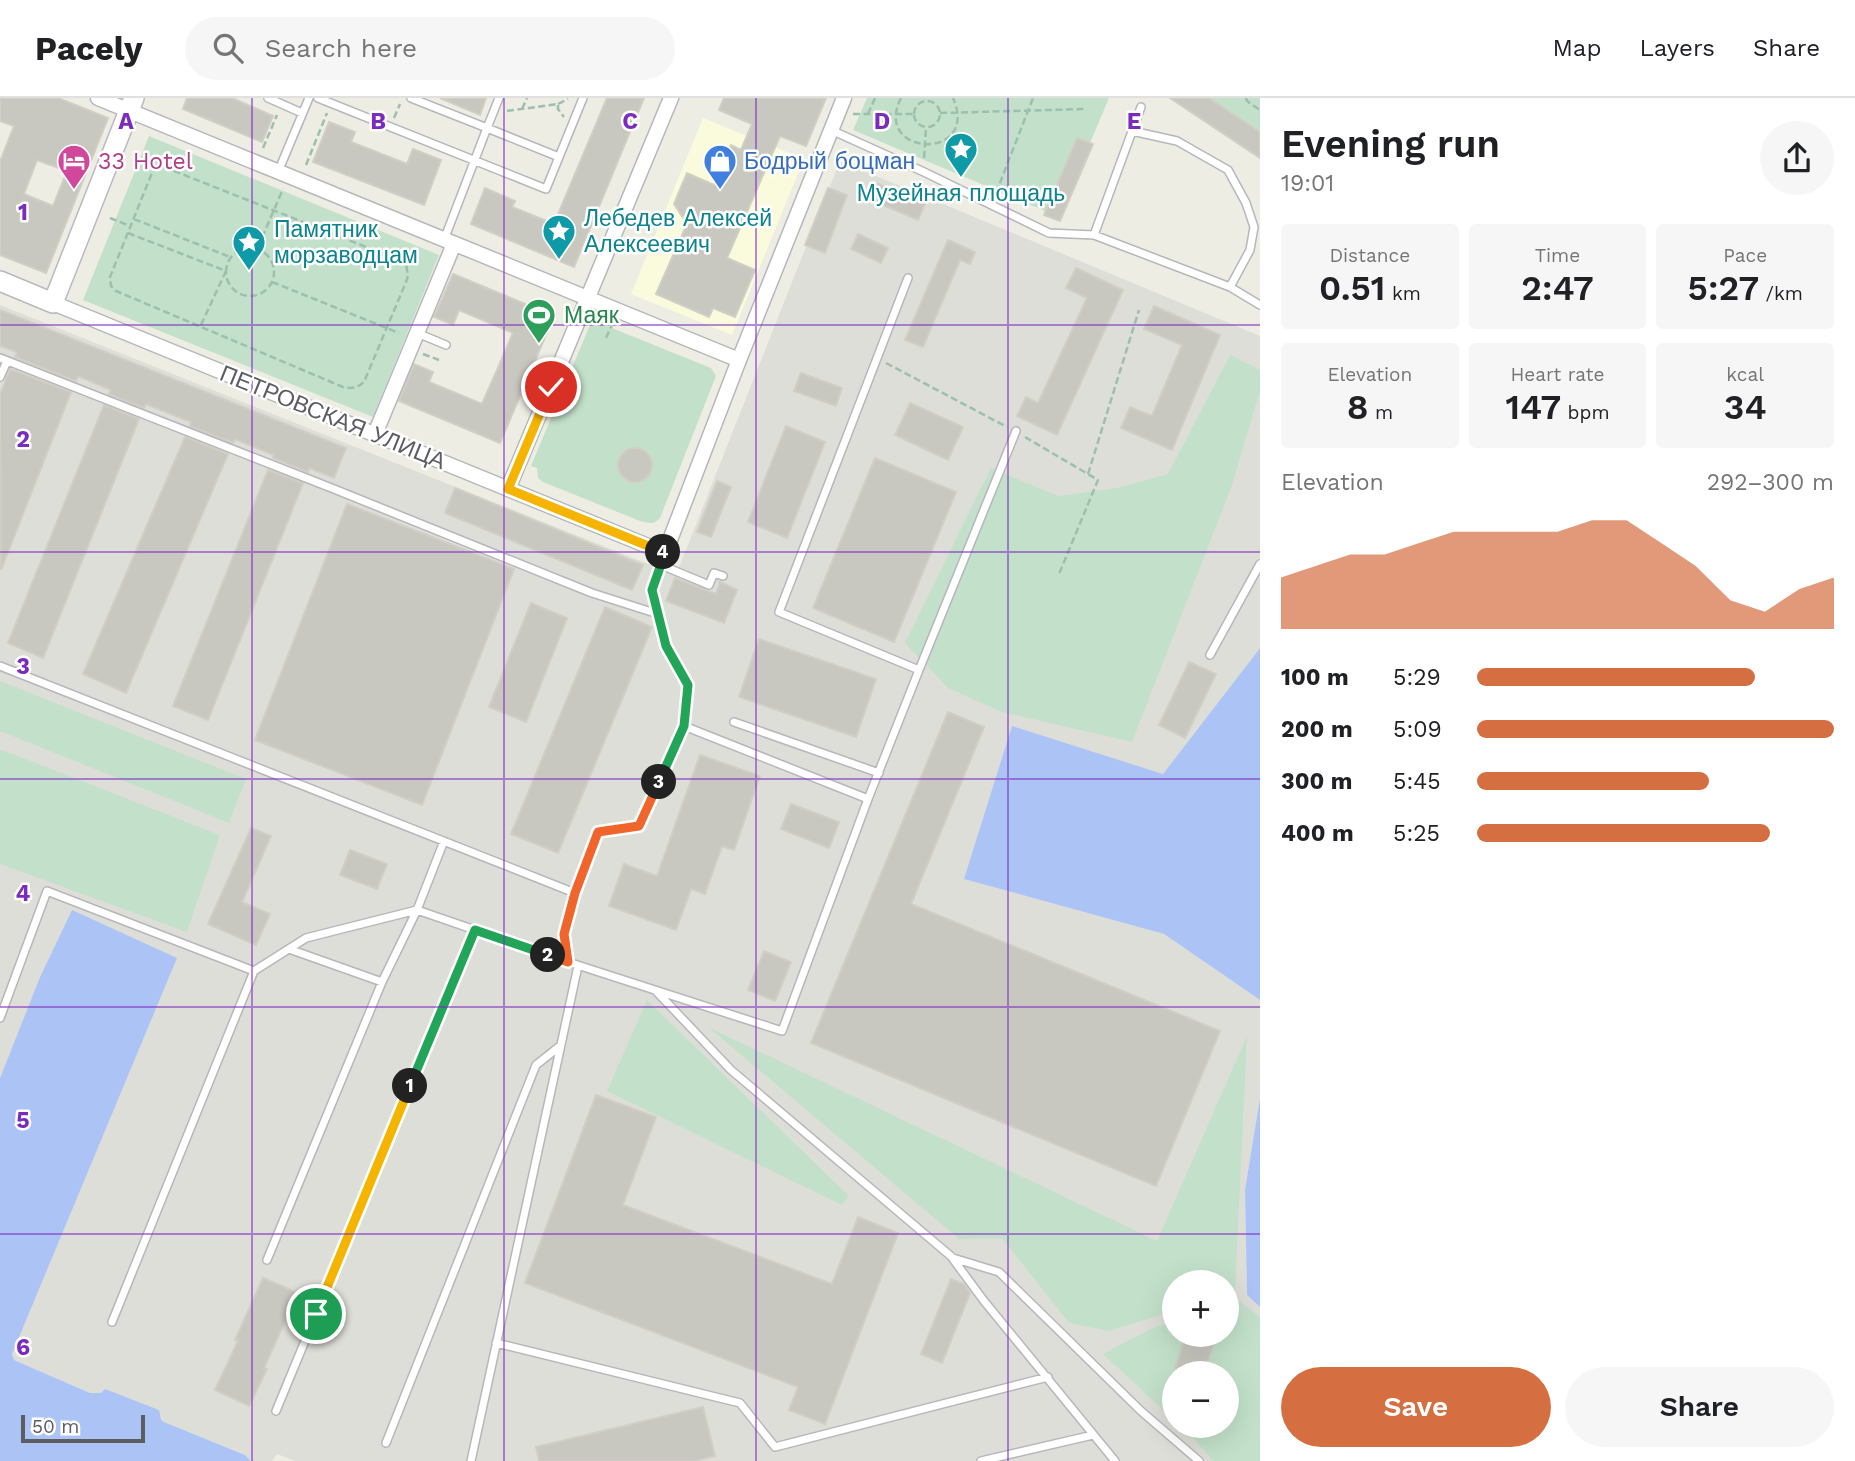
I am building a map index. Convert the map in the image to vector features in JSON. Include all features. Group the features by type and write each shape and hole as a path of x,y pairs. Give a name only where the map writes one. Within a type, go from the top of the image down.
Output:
{"street":[{"path":"98,98 131,104 281,179 449,242 739,360"},
{"path":"508,489 671,98"},
{"path":"663,559 739,360 845,98"},
{"path":"53,303 131,104"},
{"path":"375,434 411,334 449,242"},
{"name":"ПЕТРОВСКАЯ УЛИЦА","path":"0,281 508,489 663,559"}],"lane":[{"path":"268,98 302,113"},
{"path":"281,179 309,98"},
{"path":"318,98 546,189 583,98"},
{"path":"411,98 559,156"},
{"path":"449,242 474,162 499,98"},
{"path":"1094,236 1141,107"},
{"path":"831,130 1049,233 1094,236 1230,288 1260,305"},
{"path":"1132,131 1177,141 1228,170 1257,229 1250,250 1230,288"},
{"path":"908,278 779,612 919,670"},
{"path":"411,334 446,345"},
{"path":"0,377 3,360 593,593 658,614"},
{"path":"112,1322 254,971 306,939 417,910 578,966 782,1031 868,800 1016,431"},
{"path":"568,962 564,934 575,893 598,832 639,826 684,726 688,685 666,646 652,590 663,559 709,585 714,573 723,576"},
{"path":"1210,655 1260,564"},
{"path":"0,666 575,893"},
{"path":"734,722 879,773"},
{"path":"684,726 868,800"},
{"path":"267,1260 382,982 417,910 444,841"},
{"path":"0,1018 47,891 254,971"},
{"path":"276,1410 475,930"},
{"path":"289,949 382,982"},
{"path":"471,1461 578,966"},
{"path":"657,992 731,1070 953,1258 984,1301 1115,1461"},
{"path":"386,1443 536,1065 561,1046"},
{"path":"953,1258 999,1272 1141,1411 1199,1461"},
{"path":"496,1343 740,1403 775,1447 1048,1377"},
{"path":"981,1461 1093,1435"}],"path":[{"path":"392,124 402,98"},
{"path":"522,109 527,98"},
{"path":"868,114 874,98"},
{"path":"901,98 896,114 901,131 915,143 925,145 943,141 956,127 958,113 953,98"},
{"path":"991,204 1033,98"},
{"path":"1246,98 1260,110"},
{"path":"493,113 558,104 568,99"},
{"path":"927,100 936,105 940,113 938,121 926,127 917,122 915,114 917,106 927,100"},
{"path":"305,168 331,103"},
{"path":"262,151 282,104"},
{"path":"558,104 558,109 572,126"},
{"path":"940,113 1086,109"},
{"path":"853,114 915,114"},
{"path":"925,145 926,127"},
{"path":"164,167 273,209 405,264 408,276 364,382 358,387 343,387 123,296 111,286 110,277 152,173 157,168 164,167"},
{"path":"257,248 273,209 281,179"},
{"path":"110,218 131,226"},
{"path":"134,219 230,257"},
{"path":"128,233 226,271"},
{"path":"200,327 230,257 236,252 244,248 257,248 267,254 275,269 272,282 266,291 259,295 243,295 230,287 226,271"},
{"path":"272,282 387,328 411,334"},
{"path":"1088,474 1139,310"},
{"path":"606,338 613,322"}],"shaded area":[{"name":"Музейная площадь","path":"867,98 1109,98 1090,143 1077,138 1045,211 853,130"},
{"path":"1209,98 1260,98 1260,132"},
{"path":"703,118 804,159 732,335 631,294"},
{"path":"149,136 439,255 373,417 83,300"},
{"path":"840,161 1260,336 1260,648 1163,774 1012,727 965,879 1164,934 1260,1000 1260,1098 1245,1191 1247,1295 1260,1307 1260,1461 295,1461 277,1454 272,1461 251,1461 245,1455 164,1422 159,1414 101,1393 90,1393 14,1360 12,1354 72,910 40,977 0,1078 0,305 676,575"},
{"path":"592,320 711,368 716,376 660,518 654,523 640,521 543,482 538,478 537,468 531,466"},
{"path":"1230,355 1260,370 1260,391 1231,488 1132,742 1002,712 948,688 905,643 991,468 1058,496 1117,488 1168,474"},
{"path":"0,681 246,779 229,823 0,731"},
{"path":"0,749 220,835 187,932 0,864"},
{"path":"647,1000 849,1196 842,1205 607,1091"},
{"path":"708,1027 1157,1241 1247,1036 1236,1270 1162,1270 1162,1315 1109,1331 1069,1323 1002,1238 959,1239"},
{"path":"1239,1301 1260,1317 1260,1461 1213,1461 1193,1438 1239,1438 1239,1361 1208,1361 1213,1347 1239,1347"},
{"path":"1162,1325 1162,1347 1182,1347 1177,1361 1162,1361 1162,1409 1103,1354"}],"water":[{"path":"1260,648 1260,1000 1164,934 964,879 1012,726 1163,774"},
{"path":"72,910 177,958 12,1354 14,1360 90,1393 101,1393 105,1389 159,1410 164,1422 245,1455 251,1461 0,1461 0,1078 40,977"},
{"path":"1260,1098 1260,1307 1247,1295 1245,1190"}],"building":[{"path":"0,98 58,98 108,118 46,273 0,255 0,162 14,126 0,121","holes":["37,160 67,171 53,206 24,194"]},
{"path":"187,98 232,98 273,116 262,142 183,109"},
{"path":"440,98 486,98 480,115"},
{"path":"607,98 644,98 574,267 471,224 485,188 515,201 512,207 554,224"},
{"path":"724,98 826,98 806,146 780,136 727,258 755,270 735,317 713,308 709,317 656,294 687,224 674,204 687,173 714,185 731,145 741,150 752,124 719,110"},
{"path":"1170,98 1209,98 1260,132 1260,158"},
{"path":"329,122 355,132 351,142 407,164 413,149 441,160 424,205 313,162"},
{"path":"1077,138 1093,144 1060,221 1044,215"},
{"path":"876,183 925,204 918,220 869,199"},
{"path":"828,188 847,195 825,253 805,245"},
{"path":"858,234 888,248 881,263 851,249"},
{"path":"948,240 975,252 970,264 960,260 923,347 905,340"},
{"path":"1076,268 1123,290 1057,435 1017,416 1026,397 1038,403 1087,298 1066,288"},
{"path":"453,274 554,316 500,443 399,401 414,364 433,372 429,382 482,404 513,333 459,310 453,325 434,317"},
{"path":"1154,306 1220,335 1172,450 1121,428 1130,407 1152,416 1182,345 1144,329"},
{"path":"0,310 346,448 334,478 309,468 308,472 235,439 233,443 146,404 144,408 109,394 111,390 78,376 76,381 15,357 17,352 0,346"},
{"path":"10,369 71,392 1,570 0,395"},
{"path":"801,373 842,388 836,406 794,391"},
{"path":"910,403 963,427 948,460 895,435"},
{"path":"104,405 139,419 43,658 8,643"},
{"path":"786,426 825,442 787,538 748,522"},
{"path":"185,437 228,454 126,693 83,674"},
{"path":"635,448 647,453 652,465 647,477 635,482 623,477 618,465 623,453"},
{"path":"875,458 956,492 894,642 813,608"},
{"path":"268,470 303,483 208,720 173,706"},
{"path":"717,481 731,487 711,537 697,532"},
{"path":"455,488 643,565 632,590 445,513"},
{"path":"347,504 514,569 422,805 255,740"},
{"path":"675,578 716,594 720,582 737,590 724,623 666,601"},
{"path":"531,603 567,618 526,722 489,707"},
{"path":"605,607 652,627 558,853 511,834"},
{"path":"759,639 876,679 856,737 739,697"},
{"path":"1189,662 1216,674 1185,738 1159,725"},
{"path":"948,712 984,727 911,904 1220,1031 1156,1186 811,1043"},
{"path":"700,755 760,776 734,850 722,846 705,894 691,889 676,930 609,906 624,864 657,876"},
{"path":"791,804 839,822 829,848 781,829"},
{"path":"251,828 271,836 242,902 270,914 256,945 208,924"},
{"path":"350,850 387,864 377,889 340,875"},
{"path":"764,951 791,962 775,1001 748,990"},
{"path":"596,1095 656,1117 623,1205 832,1284 858,1217 898,1233 825,1424 789,1410 798,1387 525,1283"},
{"path":"263,1278 298,1293 249,1406 215,1390"},
{"path":"951,1279 964,1284 970,1293 942,1363 921,1354"},
{"path":"1182,1347 1213,1347 1208,1361 1177,1361"},
{"path":"703,1407 715,1456 695,1461 539,1461 536,1447"}],"place":[{"name":"Музейная площадь","path":"961,179"},
{"name":"33 Hotel","path":"74,191"},
{"name":"Бодрый боцман","path":"720,191"},
{"name":"Лебедев Алексей Алексеевич","path":"559,261"},
{"name":"Памятник морзаводцам","path":"249,272"},
{"name":"Маяк","path":"539,345"}],"route":[{"path":"316,1314 475,930 568,962 564,934 575,893 598,832 639,826 684,726 688,685 666,646 652,590 665,553 508,489 551,387"}]}
